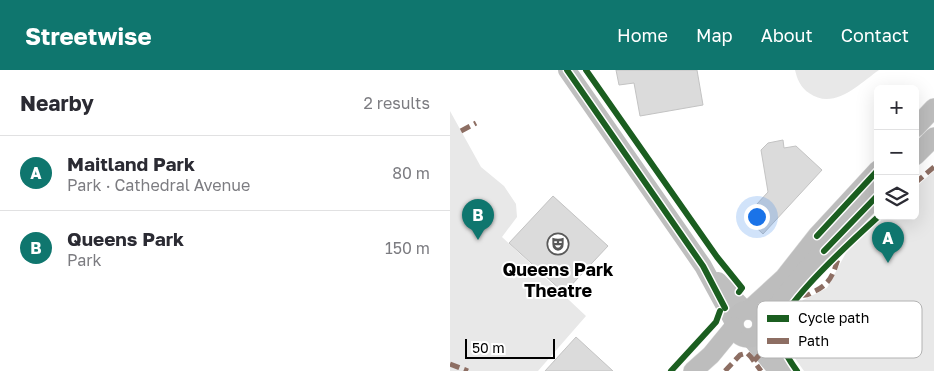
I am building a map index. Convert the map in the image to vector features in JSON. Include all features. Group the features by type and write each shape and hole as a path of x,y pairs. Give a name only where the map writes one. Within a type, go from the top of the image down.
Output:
{"main road":[{"path":"567,70 703,266 757,339"},
{"path":"919,124 934,108"},
{"path":"919,152 934,137"},
{"path":"766,301 817,236 874,174"},
{"path":"781,301 806,270 874,199"},
{"path":"709,371 757,313"},
{"path":"693,371 748,325 757,320"},
{"path":"748,325 757,332"},
{"path":"770,358 778,371"},
{"path":"778,358 784,371"}],"shaded area":[{"path":"795,70 879,70 846,94 828,99 818,98 806,91 800,83"},
{"path":"450,111 481,167 504,186 516,204 517,217 502,237 586,316 538,371 450,371"},
{"path":"934,171 934,371 804,371 795,358 922,358 922,301 802,301 827,288 848,249 880,220 919,220 919,184"}],"building":[{"path":"616,70 697,70 703,105 640,116 634,83 619,85"},
{"path":"783,140 784,148 796,146 822,170 763,234 745,217 768,192 761,150 768,143"},
{"name":"Queens Park Theatre","path":"553,196 608,246 564,293 509,243"},
{"path":"576,337 613,371 545,371"}],"marked path":[{"path":"461,131 476,123"},
{"path":"919,180 934,167"},
{"path":"801,295 810,294 828,282 839,256"},
{"path":"725,371 740,355 747,353 761,371"},
{"path":"754,361 757,358"},
{"path":"450,364 468,371"}],"cycle path":[{"path":"567,70 703,266 725,308"},
{"path":"586,70 717,257 742,288 739,292"},
{"path":"817,236 874,174"},
{"path":"824,251 874,199"},
{"path":"795,301 822,270 875,220"},
{"path":"671,371 716,322 720,311"},
{"path":"789,358 797,371"}],"place":[{"name":"Queens Park","path":"478,240"},
{"name":"Queens Park Theatre","path":"558,244"},
{"name":"Maitland Park","path":"888,263"}]}
